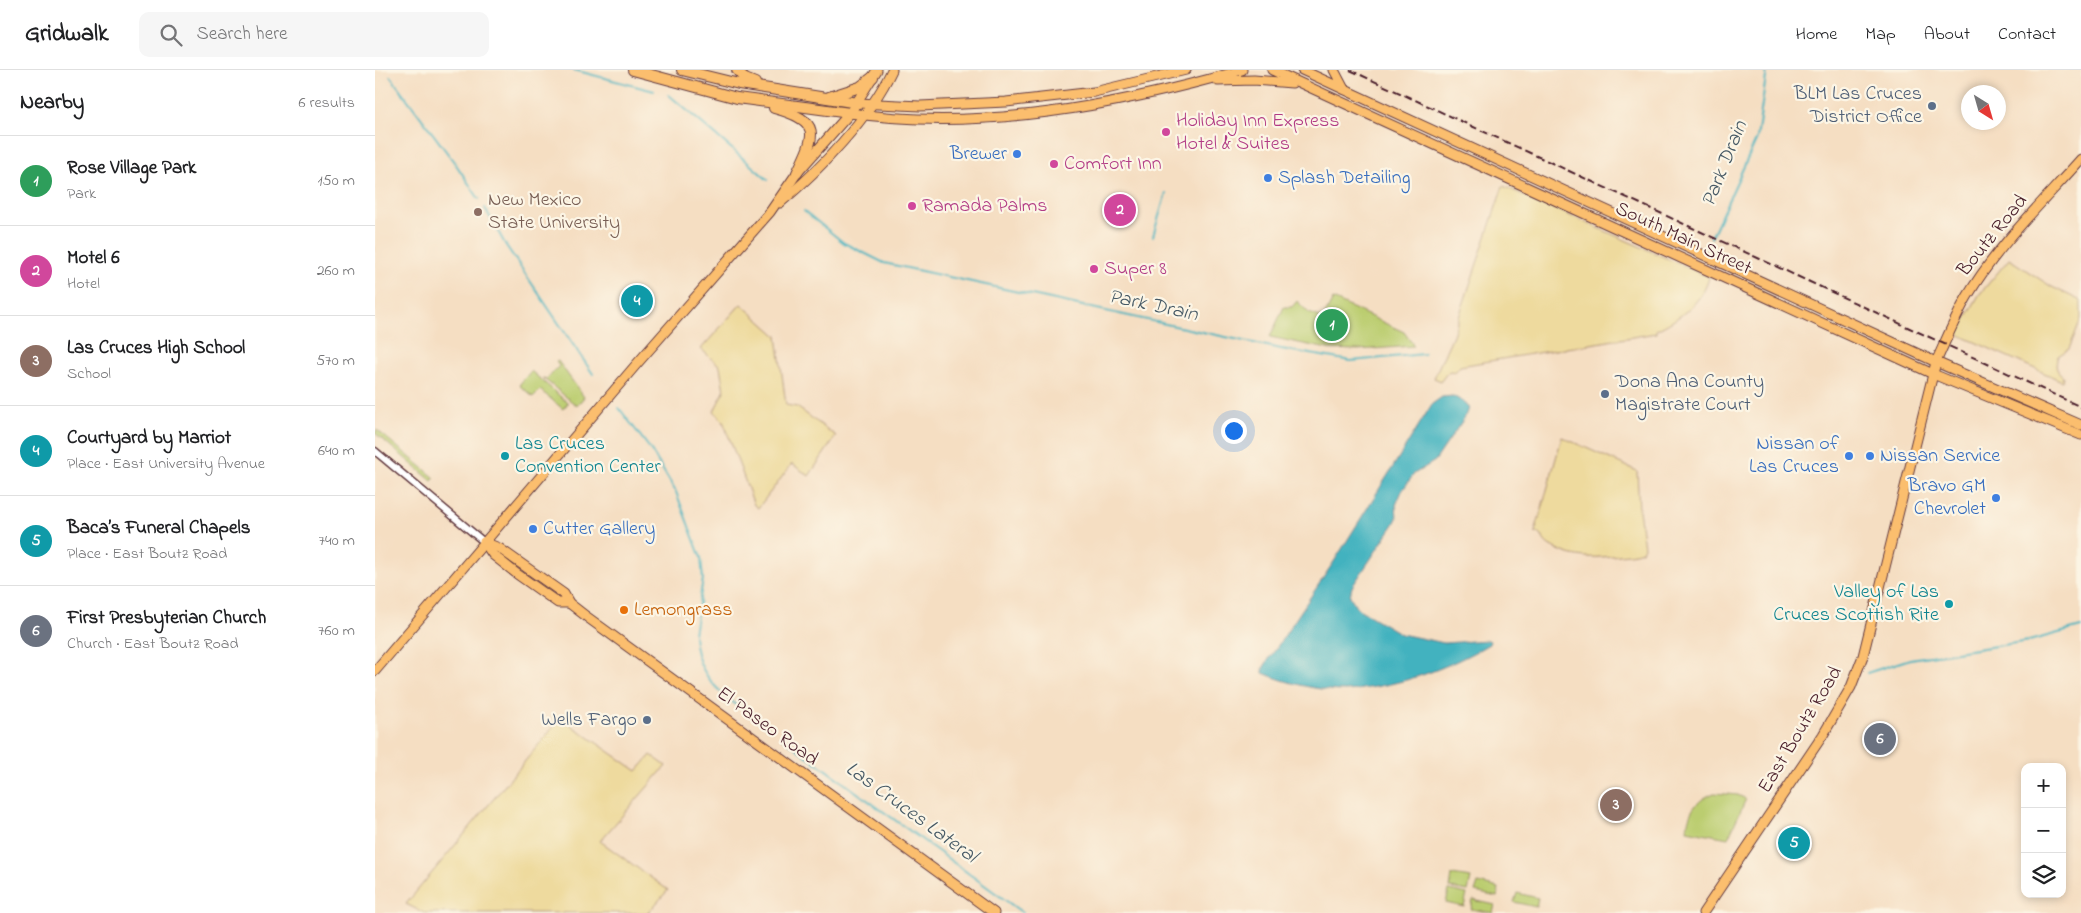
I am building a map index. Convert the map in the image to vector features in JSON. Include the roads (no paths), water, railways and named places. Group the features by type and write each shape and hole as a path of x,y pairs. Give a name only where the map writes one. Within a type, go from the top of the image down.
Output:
{"highway":[{"path":"633,70 793,114 803,120 810,131 811,143 797,173"},
{"path":"682,70 729,82 858,103"},
{"path":"737,70 745,79 780,90"},
{"path":"824,98 860,86 875,74"},
{"path":"737,98 850,113"}],"main road":[{"path":"770,212 809,179 864,115 873,103 891,70"},
{"path":"1149,79 1167,70"},
{"path":"858,103 928,106 1006,102 1094,92 1186,70"},
{"path":"850,113 920,119 1007,115 1096,104 1242,70"},
{"name":"South Main Street","path":"1272,70 1933,374 2081,435"},
{"name":"South Main Street","path":"1303,70 1936,362 2081,425"},
{"path":"1334,70 1344,89"},
{"path":"375,671 484,542 770,212 797,173 858,103 875,74"},
{"path":"1195,82 1253,80 1303,84"},
{"name":"Boutz Road","path":"1944,343 1968,295 1999,251 2081,159"},
{"name":"East Boutz Road","path":"1703,913 1788,790 1851,688 1863,656 1936,362 1944,343"},
{"name":"El Paseo Road","path":"484,542 499,548 563,594 569,603 994,913"}],"street":[{"path":"375,452 484,542"}],"water":[{"path":"1453,396 1465,403 1469,408 1467,414 1435,461 1414,474 1402,491 1396,505 1397,518 1352,587 1350,596 1357,608 1401,634 1444,643 1488,640 1490,641 1489,644 1431,672 1400,682 1354,690 1335,691 1314,688 1263,673 1263,668 1335,560 1432,404 1442,397"}],"waterway":[{"name":"Park Drain","path":"574,70 654,91"},
{"name":"Park Drain","path":"1711,238 1757,138 1767,70"},
{"name":"Las Cruces Lateral","path":"390,76 457,166 479,199"},
{"name":"Park Drain","path":"669,95 768,180"},
{"path":"1153,236 1166,193"},
{"name":"Las Cruces Lateral","path":"485,208 505,244 593,374"},
{"name":"Park Drain","path":"804,211 844,243 884,263 1281,349 1351,361 1424,354"},
{"name":"Las Cruces Lateral","path":"619,408 651,450 676,492 701,558 703,579 694,634 696,651 701,666 718,690 768,727"},
{"name":"Las Cruces Lateral","path":"1867,673 1910,659 2029,641 2081,627"},
{"name":"Las Cruces Lateral","path":"782,738 1023,913"}],"railway":[{"path":"1350,70 2081,407"}],"place":[{"name":"BLM Las Cruces District Office","path":"1932,106"},
{"name":"Holiday Inn Express Hotel & Suites","path":"1166,132"},
{"name":"Brewer","path":"1017,154"},
{"name":"Comfort Inn","path":"1054,164"},
{"name":"Splash Detailing","path":"1268,178"},
{"name":"Ramada Palms","path":"912,206"},
{"name":"Motel 6","path":"1120,210"},
{"name":"New Mexico State University","path":"478,212"},
{"name":"Super 8","path":"1094,269"},
{"name":"Courtyard by Marriot","path":"637,301"},
{"name":"Rose Village Park","path":"1332,325"},
{"name":"Dona Ana County Magistrate Court","path":"1605,394"},
{"name":"Las Cruces Convention Center","path":"505,456"},
{"name":"Nissan of Las Cruces","path":"1849,456"},
{"name":"Nissan Service","path":"1870,456"},
{"name":"Bravo GM Chevrolet","path":"1996,498"},
{"name":"Cutter Gallery","path":"533,529"},
{"name":"Valley of Las Cruces Scottish Rite","path":"1949,604"},
{"name":"Lemongrass","path":"624,610"},
{"name":"Wells Fargo","path":"647,720"},
{"name":"First Presbyterian Church","path":"1880,739"},
{"name":"Las Cruces High School","path":"1616,805"},
{"name":"Baca’s Funeral Chapels","path":"1794,843"}]}
